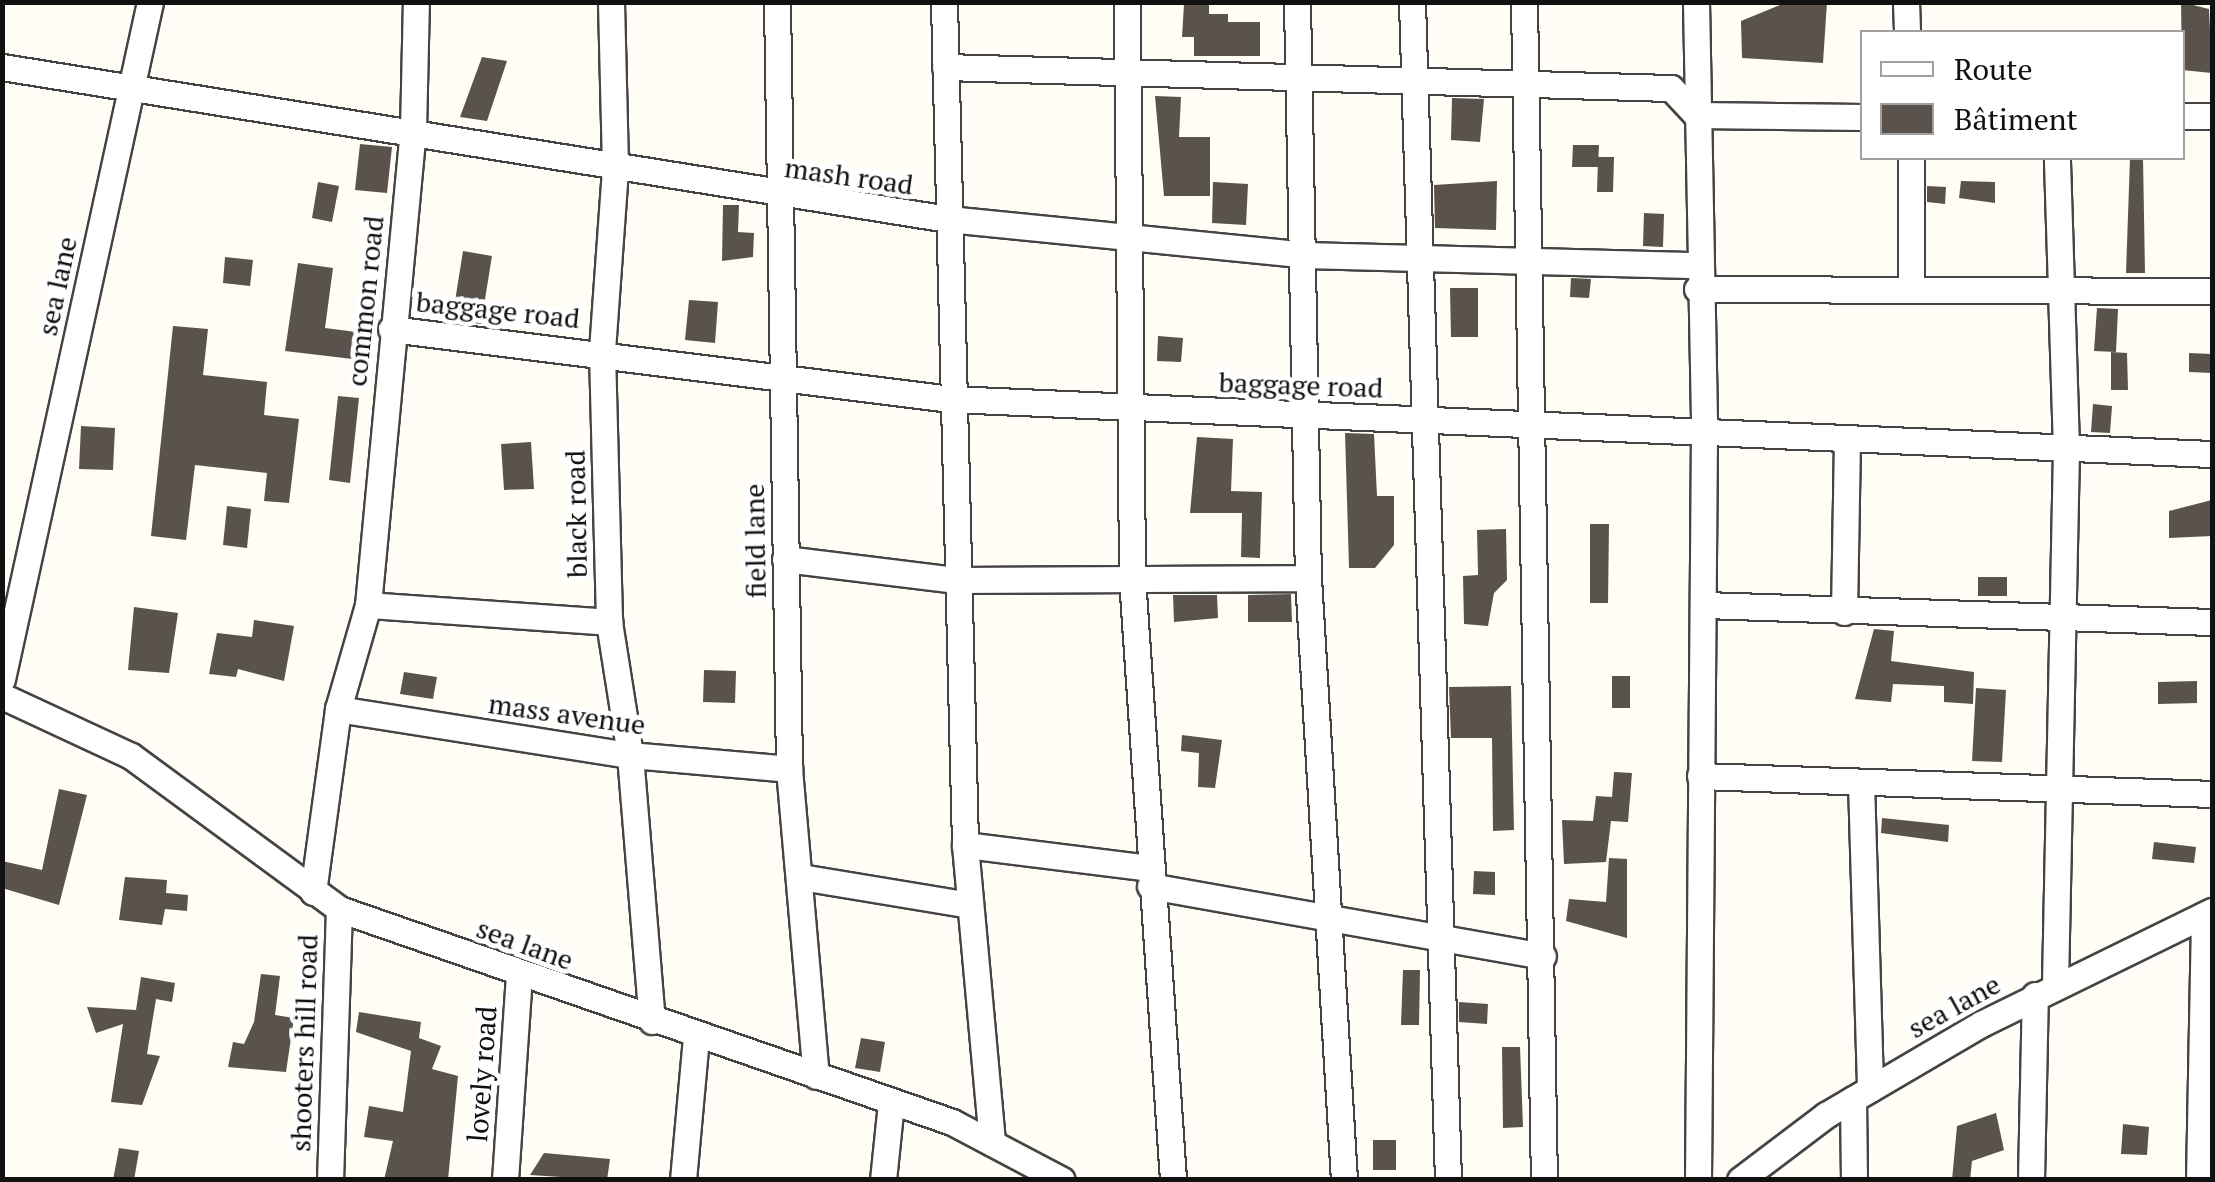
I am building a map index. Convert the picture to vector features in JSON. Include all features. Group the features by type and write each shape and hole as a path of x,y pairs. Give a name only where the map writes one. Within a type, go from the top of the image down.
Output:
{"street":[{"name":"sea lane","path":"2,679 150,2"},
{"name":"common road","path":"313,892 338,710 368,605 414,131 416,2"},
{"name":"black road","path":"612,2 616,168 602,352 609,622 630,755 652,1021"},
{"name":"field lane","path":"777,2 789,769 816,1076"},
{"path":"944,2 955,580 966,844 992,1143"},
{"path":"1127,2 1132,578 1173,1180"},
{"path":"1297,2 1307,256 1308,578 1344,1180"},
{"path":"1412,2 1426,419 1436,941 1448,1180"},
{"path":"1524,2 1532,259 1531,423 1544,1180"},
{"path":"1696,2 1696,277 1704,434 1698,1180"},
{"path":"1906,2 1908,30"},
{"path":"945,66 1671,88 1696,115 1860,116"},
{"name":"mash road","path":"2,67 132,83 780,198 1307,256 1532,259 1696,277 1911,290 2212,291"},
{"path":"2185,116 2212,116"},
{"path":"1911,160 1911,290"},
{"path":"2031,1180 2058,790 2066,448 2057,160"},
{"name":"baggage road","path":"392,329 782,373 951,400 2212,454"},
{"path":"1844,612 1847,440"},
{"path":"786,559 955,580 1308,578"},
{"path":"368,605 609,622"},
{"path":"1704,605 2062,621 2212,622"},
{"name":"sea lane","path":"2,696 131,756 339,909 891,1102 992,1143 1020,1168 1062,1180"},
{"name":"mass avenue","path":"338,710 630,755 789,769"},
{"path":"1700,776 2212,794"},
{"path":"1854,1180 1862,1094 1861,782"},
{"path":"966,844 1327,913 1436,941 1543,956"},
{"path":"800,877 970,904"},
{"name":"shooters hill road","path":"330,1180 339,909"},
{"name":"sea lane","path":"1740,1180 1862,1094 2045,990 2208,913"},
{"path":"2199,1180 2208,913"},
{"name":"lovely road","path":"505,1180 519,974"},
{"path":"683,1180 696,1036"},
{"path":"883,1180 891,1102"}],"building":[{"path":"1209,2 1209,14 1228,14 1228,22 1260,22 1260,56 1194,56 1194,37 1182,37 1184,4"},
{"path":"1787,2 1827,2 1823,63 1742,58 1741,21"},
{"path":"2181,2 2209,9 2212,73 2185,70 2185,30 2181,30"},
{"path":"482,57 507,61 487,121 460,117"},
{"path":"1155,96 1181,97 1179,137 1210,137 1210,196 1164,196"},
{"path":"1452,98 1484,99 1480,142 1451,140"},
{"path":"360,144 392,147 387,193 355,190"},
{"path":"1573,145 1599,145 1598,167 1572,167"},
{"path":"1598,157 1614,157 1613,192 1597,192"},
{"path":"2130,160 2143,160 2145,273 2126,273"},
{"path":"1497,181 1496,230 1435,228 1434,185"},
{"path":"1961,181 1995,182 1995,203 1959,198"},
{"path":"318,182 339,186 332,222 312,218"},
{"path":"1213,182 1248,184 1246,225 1212,223"},
{"path":"1927,186 1946,187 1945,204 1927,202"},
{"path":"723,205 739,205 738,232 754,233 753,257 722,261"},
{"path":"1644,213 1664,214 1663,247 1643,246"},
{"path":"463,251 492,256 481,324 452,320"},
{"path":"225,257 253,260 250,286 223,283"},
{"path":"298,263 333,268 325,328 364,333 361,360 285,351"},
{"path":"1571,278 1591,279 1589,298 1570,297"},
{"path":"1450,288 1478,288 1478,337 1451,337"},
{"path":"689,300 718,302 715,343 685,340"},
{"path":"2097,308 2118,309 2116,352 2094,351"},
{"path":"173,326 208,329 203,375 267,382 264,415 299,419 289,503 264,501 267,473 195,465 186,540 151,536"},
{"path":"1158,336 1183,338 1181,362 1157,361"},
{"path":"2111,352 2127,353 2128,390 2111,390"},
{"path":"2189,353 2212,354 2212,373 2189,372"},
{"path":"338,396 359,398 350,483 329,480"},
{"path":"2093,404 2112,406 2110,433 2091,432"},
{"path":"81,426 115,428 113,470 79,469"},
{"path":"1345,433 1374,434 1377,496 1394,496 1394,545 1375,568 1349,568"},
{"path":"1197,437 1233,439 1231,491 1262,492 1260,558 1241,557 1242,513 1190,513"},
{"path":"531,442 534,489 504,490 501,444"},
{"path":"2212,500 2212,536 2169,538 2169,511"},
{"path":"227,506 251,509 247,548 223,545"},
{"path":"1590,524 1609,524 1608,603 1590,603"},
{"path":"1506,529 1507,580 1494,593 1488,626 1464,624 1463,576 1478,575 1477,530"},
{"path":"1978,577 2007,577 2007,596 1978,596"},
{"path":"1291,594 1292,622 1248,622 1248,595"},
{"path":"1173,595 1217,595 1218,618 1174,622"},
{"path":"134,607 178,613 169,673 128,670"},
{"path":"254,620 294,626 284,681 238,669 236,677 209,674 217,633 252,637"},
{"path":"1874,629 1894,631 1891,661 1974,672 1973,704 1944,702 1944,686 1893,684 1891,702 1855,699"},
{"path":"704,670 736,671 735,703 703,702"},
{"path":"404,672 437,677 433,699 400,694"},
{"path":"1612,676 1630,676 1630,708 1612,708"},
{"path":"2197,681 2197,703 2158,704 2158,682"},
{"path":"1511,686 1514,830 1493,831 1492,738 1451,738 1449,687"},
{"path":"1976,688 2006,690 2002,762 1972,761"},
{"path":"1182,735 1222,740 1215,788 1198,787 1199,753 1181,751"},
{"path":"1614,772 1632,773 1628,822 1611,821 1606,862 1564,864 1562,820 1593,821 1596,796 1612,797"},
{"path":"59,789 87,795 59,905 2,888 2,861 42,870"},
{"path":"1882,818 1949,825 1948,842 1881,833"},
{"path":"2154,842 2196,847 2194,863 2152,859"},
{"path":"1609,858 1627,859 1627,938 1566,921 1569,899 1606,902"},
{"path":"1474,871 1495,872 1495,895 1473,894"},
{"path":"125,877 167,880 166,893 188,895 187,911 165,909 162,925 119,920"},
{"path":"1403,970 1420,970 1419,1025 1401,1025"},
{"path":"261,974 280,976 275,1015 294,1018 286,1072 228,1067 233,1042 244,1044 254,1022"},
{"path":"141,977 175,983 172,1002 156,999 147,1054 160,1056 142,1105 111,1102 123,1024 96,1033 87,1007 136,1010"},
{"path":"1459,1002 1488,1004 1487,1024 1459,1022"},
{"path":"359,1012 421,1022 419,1038 441,1046 432,1069 458,1076 448,1180 384,1180 393,1141 364,1137 369,1106 403,1112 411,1051 356,1032"},
{"path":"861,1038 885,1042 880,1072 855,1068"},
{"path":"1502,1047 1520,1047 1523,1127 1503,1128"},
{"path":"1996,1113 2004,1150 1972,1161 1970,1180 1952,1180 1957,1126"},
{"path":"2123,1124 2149,1127 2147,1155 2121,1154"},
{"path":"1373,1140 1396,1140 1396,1170 1373,1170"},
{"path":"119,1148 139,1151 134,1180 113,1180"},
{"path":"544,1153 610,1159 607,1180 530,1175"}]}
